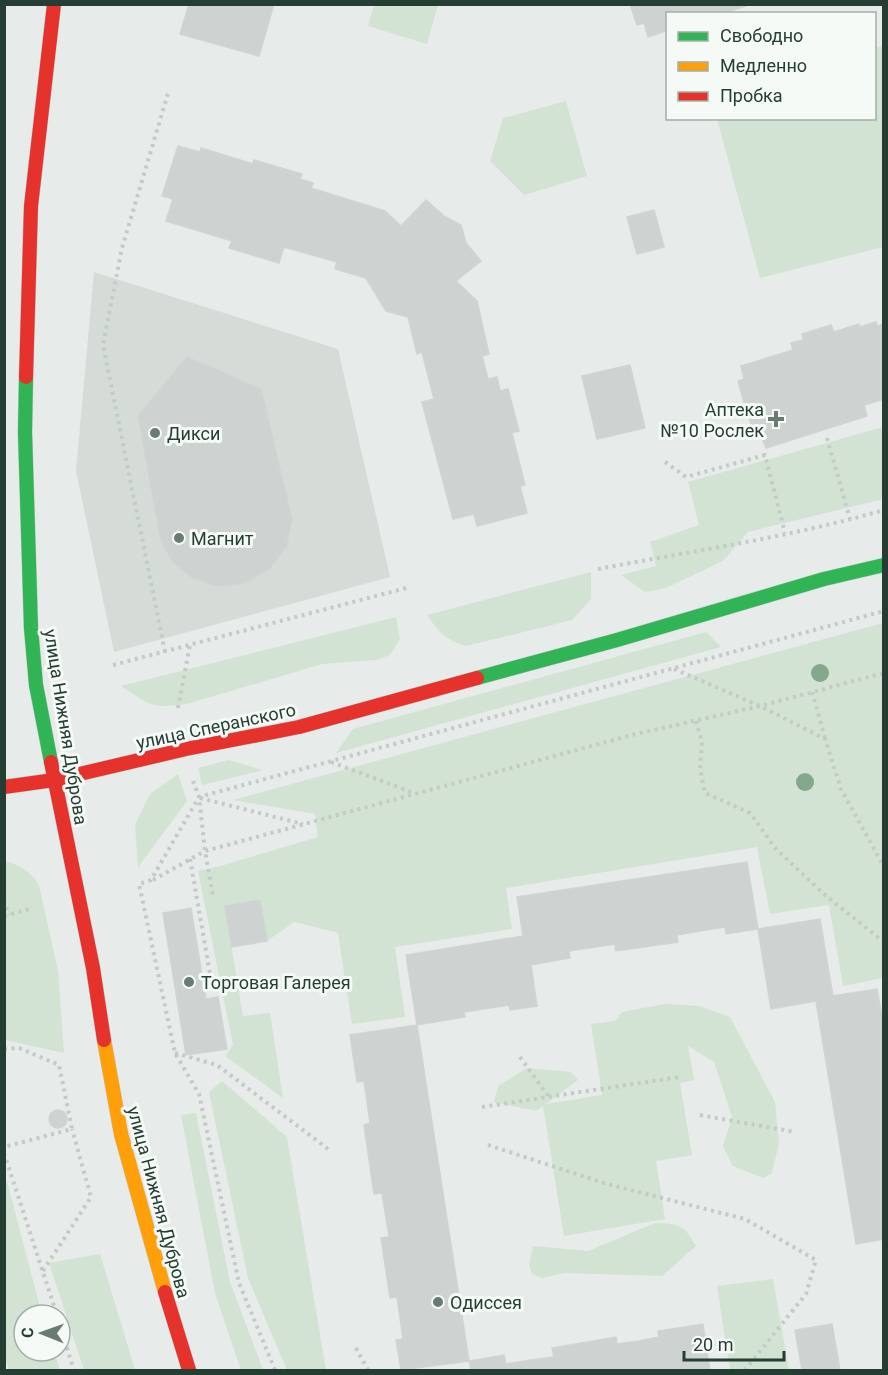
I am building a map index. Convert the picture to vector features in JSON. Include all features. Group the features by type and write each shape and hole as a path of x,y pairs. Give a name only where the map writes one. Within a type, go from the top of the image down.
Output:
{"street":[{"name":"улица Нижняя Дуброва","path":"54,4 31,206 25,432 31,628 36,685 93,968 111,1087 121,1134 156,1264 189,1371"},
{"name":"улица Сперанского","path":"4,787 54,780 186,749 299,727 617,640 824,579 884,565"}],"path":[{"path":"165,652 103,345 122,248 169,90"},
{"path":"827,438 850,519"},
{"path":"665,462 686,477 765,455 785,533"},
{"path":"598,569 785,533 884,510"},
{"path":"113,665 410,587"},
{"path":"151,880 199,798 884,611"},
{"path":"178,708 190,645"},
{"path":"673,668 760,706 825,739"},
{"path":"275,1371 239,1283 199,1094 175,1053 139,884 205,851 632,735 696,722 884,673"},
{"path":"812,692 841,789 884,867"},
{"path":"696,722 702,742 700,769 705,793 750,813 776,849 825,895 884,942"},
{"path":"329,762 414,793"},
{"path":"199,798 304,824"},
{"path":"199,798 213,896"},
{"path":"190,859 213,991"},
{"path":"4,900 7,915 33,908"},
{"path":"4,1049 19,1048 59,1065 72,1130 91,1197 43,1272"},
{"path":"175,1053 217,1065 328,1149"},
{"path":"520,1057 549,1097"},
{"path":"482,1107 678,1077"},
{"path":"700,1115 795,1132"},
{"path":"4,1147 72,1130"},
{"path":"488,1145 607,1184 745,1219 816,1260 806,1294 745,1371"},
{"path":"4,1153 53,1303"},
{"path":"356,1348 368,1371"}],"shaded area":[{"path":"94,272 338,349 390,577 114,652 76,471"}],"green space":[{"path":"374,5 438,5 427,44 368,26"},
{"path":"883,46 883,247 760,278 717,120 876,120 876,48"},
{"path":"566,101 587,176 524,195 490,161 503,118"},
{"path":"883,427 883,499 748,532 723,561 666,588 645,592 621,575 656,566 650,542 699,525 688,482"},
{"path":"591,572 591,599 572,620 466,646 443,635 427,615"},
{"path":"396,617 400,639 390,655 376,660 322,664 187,704 158,706 139,698 121,686"},
{"path":"883,623 883,978 843,986 829,905 770,914 757,847 506,888 512,929 395,947 405,1017 352,1024 338,933 294,922 267,941 260,900 225,907 243,1016 270,1013 283,1098 225,1056 233,1045 198,871 318,837 315,814 233,800"},
{"path":"706,632 721,647 336,753 353,729"},
{"path":"229,760 263,770 202,785 198,768"},
{"path":"178,774 187,801 138,867 135,825 150,794"},
{"path":"4,861 24,869 39,885 58,971 64,1053 5,1040"},
{"path":"665,1004 699,1006 730,1017 775,1102 779,1143 772,1173 763,1178 733,1166 723,1146 732,1117 714,1062 688,1046 694,1080 680,1083 692,1155 656,1161 665,1219 564,1236 543,1106 536,1111 494,1102 498,1086 527,1068 571,1072 578,1080 546,1104 602,1095 591,1024 615,1021 622,1012"},
{"path":"222,1081 287,1137 326,1370 287,1370 248,1278 209,1092"},
{"path":"196,1113 230,1282 263,1370 241,1370 215,1293 181,1115"},
{"path":"4,1180 7,1181 39,1303 12,1303 12,1363 58,1363 60,1370 9,1370 4,1355"},
{"path":"655,1223 676,1225 684,1229 696,1246 662,1276 564,1273 542,1278 532,1274 529,1264 533,1246 588,1251"},
{"path":"100,1254 135,1370 84,1370 72,1333 72,1303 62,1303 49,1263"},
{"path":"773,1279 789,1370 730,1370 717,1286"}],"building":[{"path":"189,4 274,4 259,56 180,34"},
{"path":"630,4 749,4 727,12 666,12 666,31 648,37 644,23 637,25"},
{"path":"178,146 200,152 201,148 253,164 254,160 302,174 300,179 313,183 311,188 385,211 401,226 426,200 444,216 461,225 466,243 481,261 456,281 477,301 489,354 482,356 488,379 497,377 500,391 508,389 519,431 512,433 525,485 520,486 527,513 477,526 474,514 453,519 422,402 434,399 422,352 417,354 408,317 386,311 366,278 335,269 337,262 284,247 279,263 229,248 232,241 166,221 173,199 162,196"},
{"path":"654,210 664,247 637,254 627,217"},
{"path":"876,322 877,326 884,324 884,399 864,405 867,416 766,448 761,435 755,437 743,399 738,381 744,379 741,366 793,350 791,343 803,340 802,334 831,325 834,332 859,324 860,327"},
{"path":"187,357 261,389 292,520 286,547 269,569 245,583 217,586 191,577 173,562 161,541 138,416"},
{"path":"630,365 645,428 597,439 582,376"},
{"path":"747,862 758,929 726,934 725,927 677,935 678,942 616,951 615,944 569,951 570,958 531,965 537,1006 510,1010 509,1005 464,1012 465,1017 417,1025 406,955 523,936 517,897"},
{"path":"260,900 267,941 232,947 225,906"},
{"name":"Торговая Галерея","path":"191,908 206,999 218,997 227,1049 186,1055 163,913"},
{"path":"820,919 833,996 877,989 884,1028 884,1239 856,1244 816,1001 771,1009 758,929"},
{"path":"417,1025 469,1361 401,1370 396,1340 403,1339 397,1297 390,1298 381,1238 389,1237 382,1193 374,1194 364,1125 370,1123 364,1081 357,1082 350,1035"},
{"path":"58,1110 64,1113 67,1119 64,1125 58,1128 52,1125 49,1119 52,1113"},
{"path":"703,1324 710,1370 471,1370 469,1361 504,1355 506,1364 554,1357 552,1348 616,1337 617,1344 639,1341 659,1337 658,1331"},
{"path":"832,1324 840,1370 802,1370 795,1330"}],"traffic: fast":[{"path":"26,377 25,432 31,628 36,685 51,762"},
{"path":"477,678 617,640 824,579 884,565"}],"traffic: slow":[{"path":"104,1040 121,1134 165,1292"}],"traffic: jam":[{"path":"26,377 31,206 54,4"},
{"path":"4,787 54,780 186,749 299,727 477,678"},
{"path":"51,762 93,968 104,1040"},
{"path":"165,1292 189,1370"}],"place":[{"name":"Аптека №10 Рослек","path":"776,419"},
{"name":"Дикси","path":"155,433"},
{"name":"Магнит","path":"179,538"},
{"name":"Торговая Галерея","path":"189,982"},
{"name":"Одиссея","path":"438,1302"}]}
